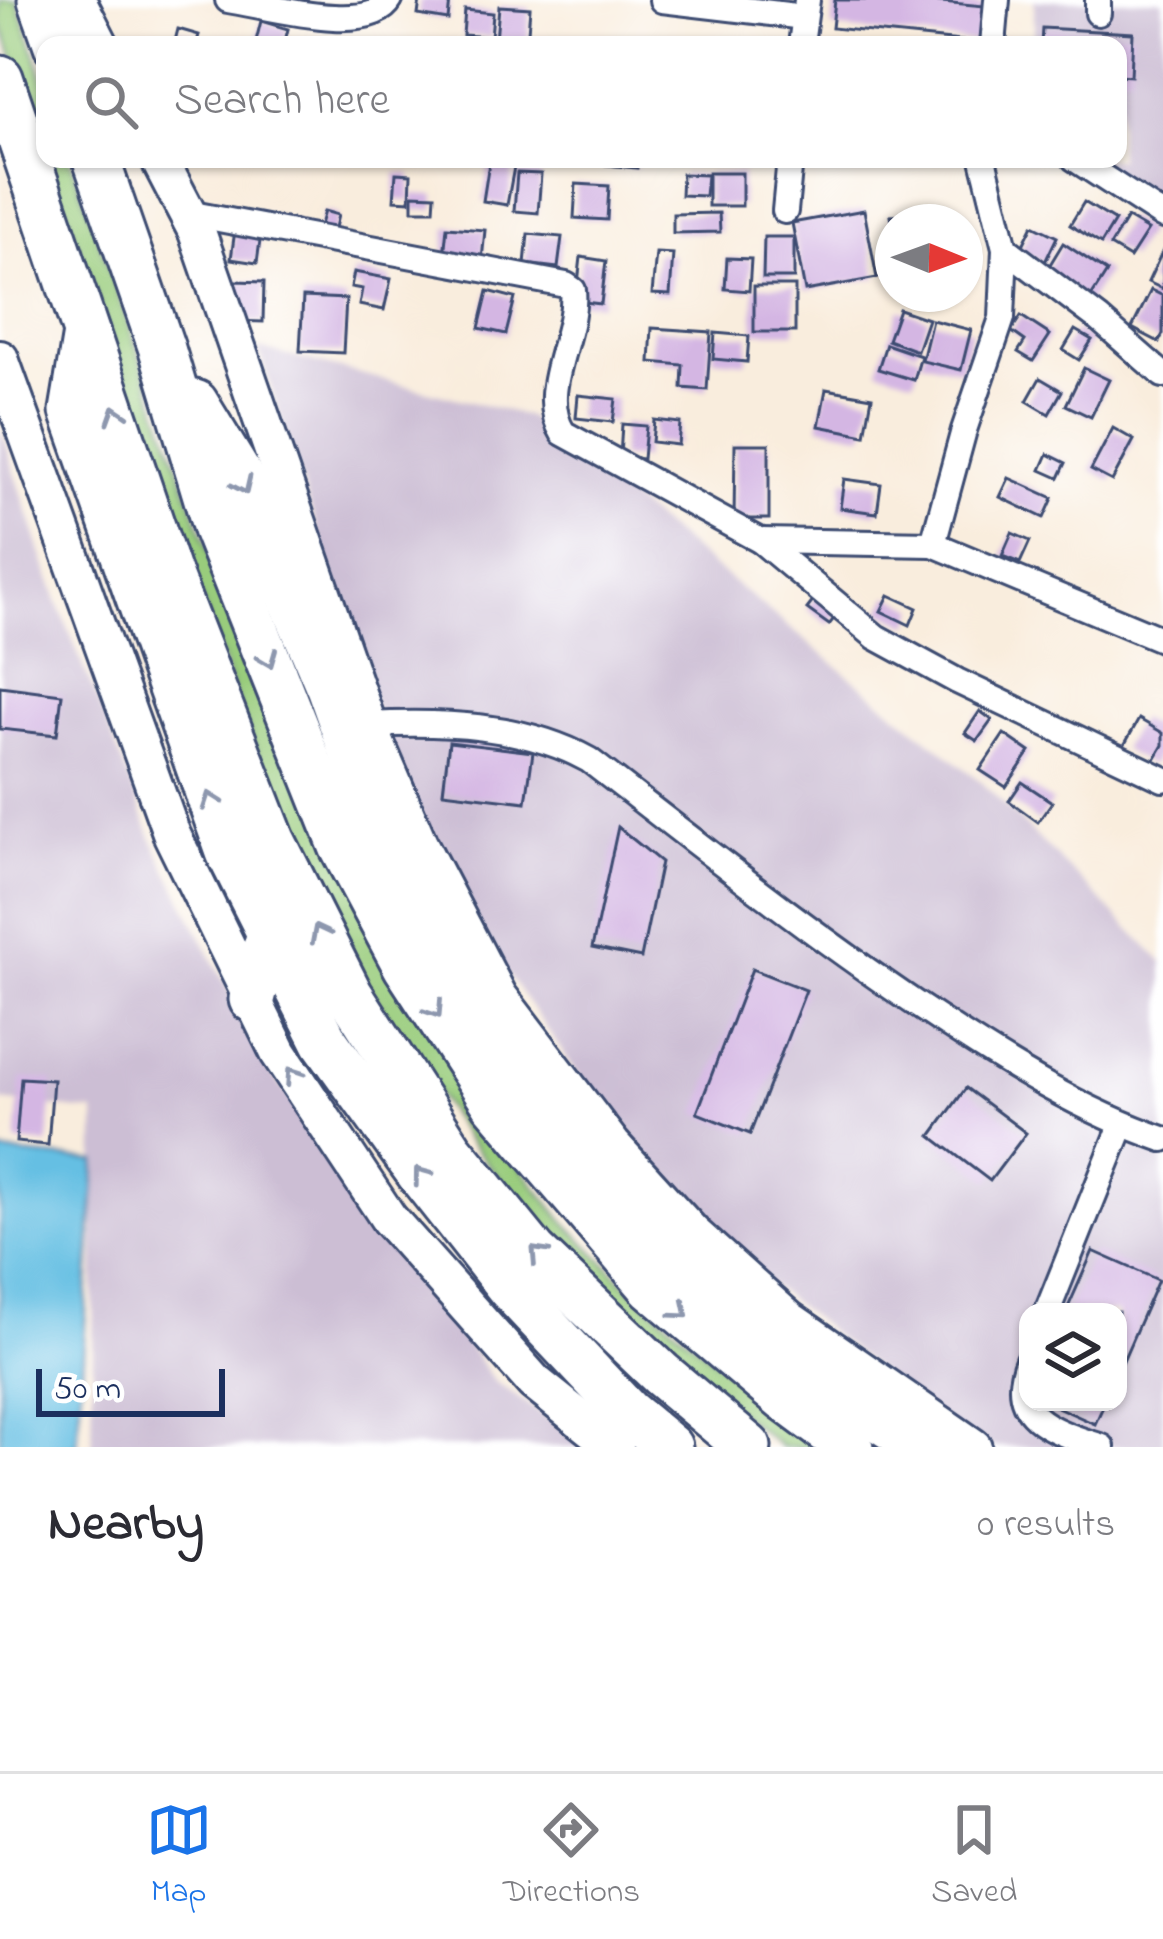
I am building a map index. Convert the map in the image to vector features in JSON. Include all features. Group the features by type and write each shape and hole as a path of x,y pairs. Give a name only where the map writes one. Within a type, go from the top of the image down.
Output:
{"highway":[{"path":"41,0 54,36"},
{"path":"0,78 167,571 272,840 350,994 450,1150 535,1253 661,1374 748,1447"},
{"path":"99,168 217,529 342,846 406,965 495,1102 651,1286 850,1447"},
{"path":"87,328 73,411 229,852 325,1042 509,1288 627,1412 670,1447"},
{"path":"162,350 239,475 329,687 380,832 441,947 521,1076 675,1256 842,1395 923,1447"},
{"path":"252,999 270,933"}],"street":[{"path":"76,0 95,36"},
{"path":"227,0 341,17 372,17 390,0"},
{"path":"662,0 806,8"},
{"path":"994,36 997,0"},
{"path":"164,168 197,232 368,725 418,844 499,997 612,1144 693,1234 788,1319 973,1447"},
{"path":"784,211 789,168"},
{"path":"932,544 1002,317 1005,248 985,168"},
{"path":"1090,168 1163,216"},
{"path":"187,213 566,285 573,290 575,307 553,397 563,433 761,541 876,637 1163,779"},
{"path":"1005,248 1099,319 1163,376"},
{"path":"0,359 172,835 279,1054 389,1219 534,1382 615,1447"},
{"path":"761,541 932,544 1163,640"},
{"path":"368,725 430,722 564,746 589,760 846,958 1009,1065 1122,1125 1163,1139"},
{"path":"1051,1303 1122,1125"},
{"path":"1030,1411 1038,1422 1102,1447"}],"shaded area":[{"path":"1034,0 1163,0 1163,221 1087,168 1127,168 1127,36 1034,36"},
{"path":"258,348 526,416 979,780 1163,962 1163,1447 994,1447 950,1428 744,1263 623,1138 423,853"},
{"path":"0,426 56,598 155,845 268,1068 494,1381 589,1447 92,1447 95,1112 0,1101"}],"green space":[{"path":"0,0 17,0 36,56 36,125 0,19"},
{"path":"51,168 73,168 260,696 481,1117 560,1217 640,1298 818,1447 781,1447 673,1360 547,1236 464,1135 365,982 290,835 239,707"}],"water":[{"path":"0,1152 96,1161 77,1447 0,1447"}],"building":[{"path":"420,0 450,0 448,20 418,15"},
{"path":"835,0 985,6 982,36 911,36 832,28"},
{"path":"499,6 530,8 528,36 496,36"},
{"path":"465,10 493,13 491,36 463,35"},
{"path":"261,21 288,29 286,36 257,36"},
{"path":"1042,28 1133,33 1131,76 1127,76 1127,36 1042,36"},
{"path":"488,168 514,168 507,205 483,201"},
{"path":"396,173 411,174 410,201 394,200"},
{"path":"517,173 541,174 538,213 514,211"},
{"path":"708,173 742,173 742,206 708,206"},
{"path":"682,174 707,175 705,196 681,195"},
{"path":"576,184 609,186 607,220 574,218"},
{"path":"413,194 435,195 434,210 413,210"},
{"path":"1084,202 1115,221 1101,244 1070,225"},
{"path":"864,210 875,278 805,291 792,223"},
{"path":"324,211 338,215 332,240 317,235"},
{"path":"719,213 720,232 673,233 673,214"},
{"path":"1127,218 1148,230 1130,258 1110,246"},
{"path":"1033,225 1057,237 1045,262 1020,251"},
{"path":"447,227 485,230 482,260 444,256"},
{"path":"235,230 261,233 257,263 231,259"},
{"path":"528,234 562,237 558,268 525,264"},
{"path":"764,237 794,237 794,278 763,278"},
{"path":"1063,243 1107,272 1086,305 1043,276"},
{"path":"1163,250 1163,289 1148,282"},
{"path":"656,253 673,254 670,295 652,294"},
{"path":"581,257 606,261 601,304 576,301"},
{"path":"727,258 751,259 749,291 725,289"},
{"path":"354,272 391,279 384,310 359,305 362,289 351,287"},
{"path":"235,281 264,282 263,322 233,321"},
{"path":"754,286 795,286 795,332 754,332"},
{"path":"1151,290 1163,296 1159,342 1132,328"},
{"path":"488,291 515,298 506,334 479,328"},
{"path":"303,297 346,299 343,353 300,351"},
{"path":"898,312 928,319 917,351 888,340"},
{"path":"1021,316 1050,335 1033,361 1018,352 1025,341 1011,331"},
{"path":"932,320 971,330 961,370 922,361"},
{"path":"652,328 711,332 707,390 682,388 683,365 650,362"},
{"path":"1075,330 1092,340 1079,360 1063,350"},
{"path":"715,333 749,336 747,362 713,359"},
{"path":"886,344 921,356 914,380 878,369"},
{"path":"1084,368 1109,380 1091,417 1066,405"},
{"path":"1040,378 1062,391 1049,414 1027,401"},
{"path":"826,389 872,397 865,435 819,426"},
{"path":"578,395 616,399 613,422 576,418"},
{"path":"654,420 680,423 678,445 652,442"},
{"path":"622,424 646,426 643,459 620,457"},
{"path":"1113,428 1134,440 1112,481 1091,470"},
{"path":"735,444 769,444 769,519 734,519"},
{"path":"1048,454 1066,463 1059,478 1041,470"},
{"path":"1009,478 1053,498 1044,518 1000,497"},
{"path":"844,479 881,484 877,513 840,508"},
{"path":"1012,533 1030,541 1020,563 1002,556"},
{"path":"889,595 917,608 910,625 881,611"},
{"path":"817,596 839,612 829,625 807,609"},
{"path":"0,686 62,694 57,735 0,729"},
{"path":"980,711 992,720 977,741 965,733"},
{"path":"1139,719 1163,733 1163,745 1151,766 1122,749"},
{"path":"1004,734 1030,752 1006,787 980,770"},
{"path":"449,742 533,752 526,802 443,792"},
{"path":"1022,782 1052,802 1038,822 1009,801"},
{"path":"618,827 661,862 641,958 592,948"},
{"path":"752,969 806,990 750,1134 697,1113"},
{"path":"21,1078 53,1080 48,1145 16,1142"},
{"path":"966,1088 1026,1133 990,1181 931,1136"},
{"path":"1093,1251 1158,1280 1127,1351 1127,1303 1070,1303"},
{"path":"1066,1411 1101,1411 1095,1424"}]}
